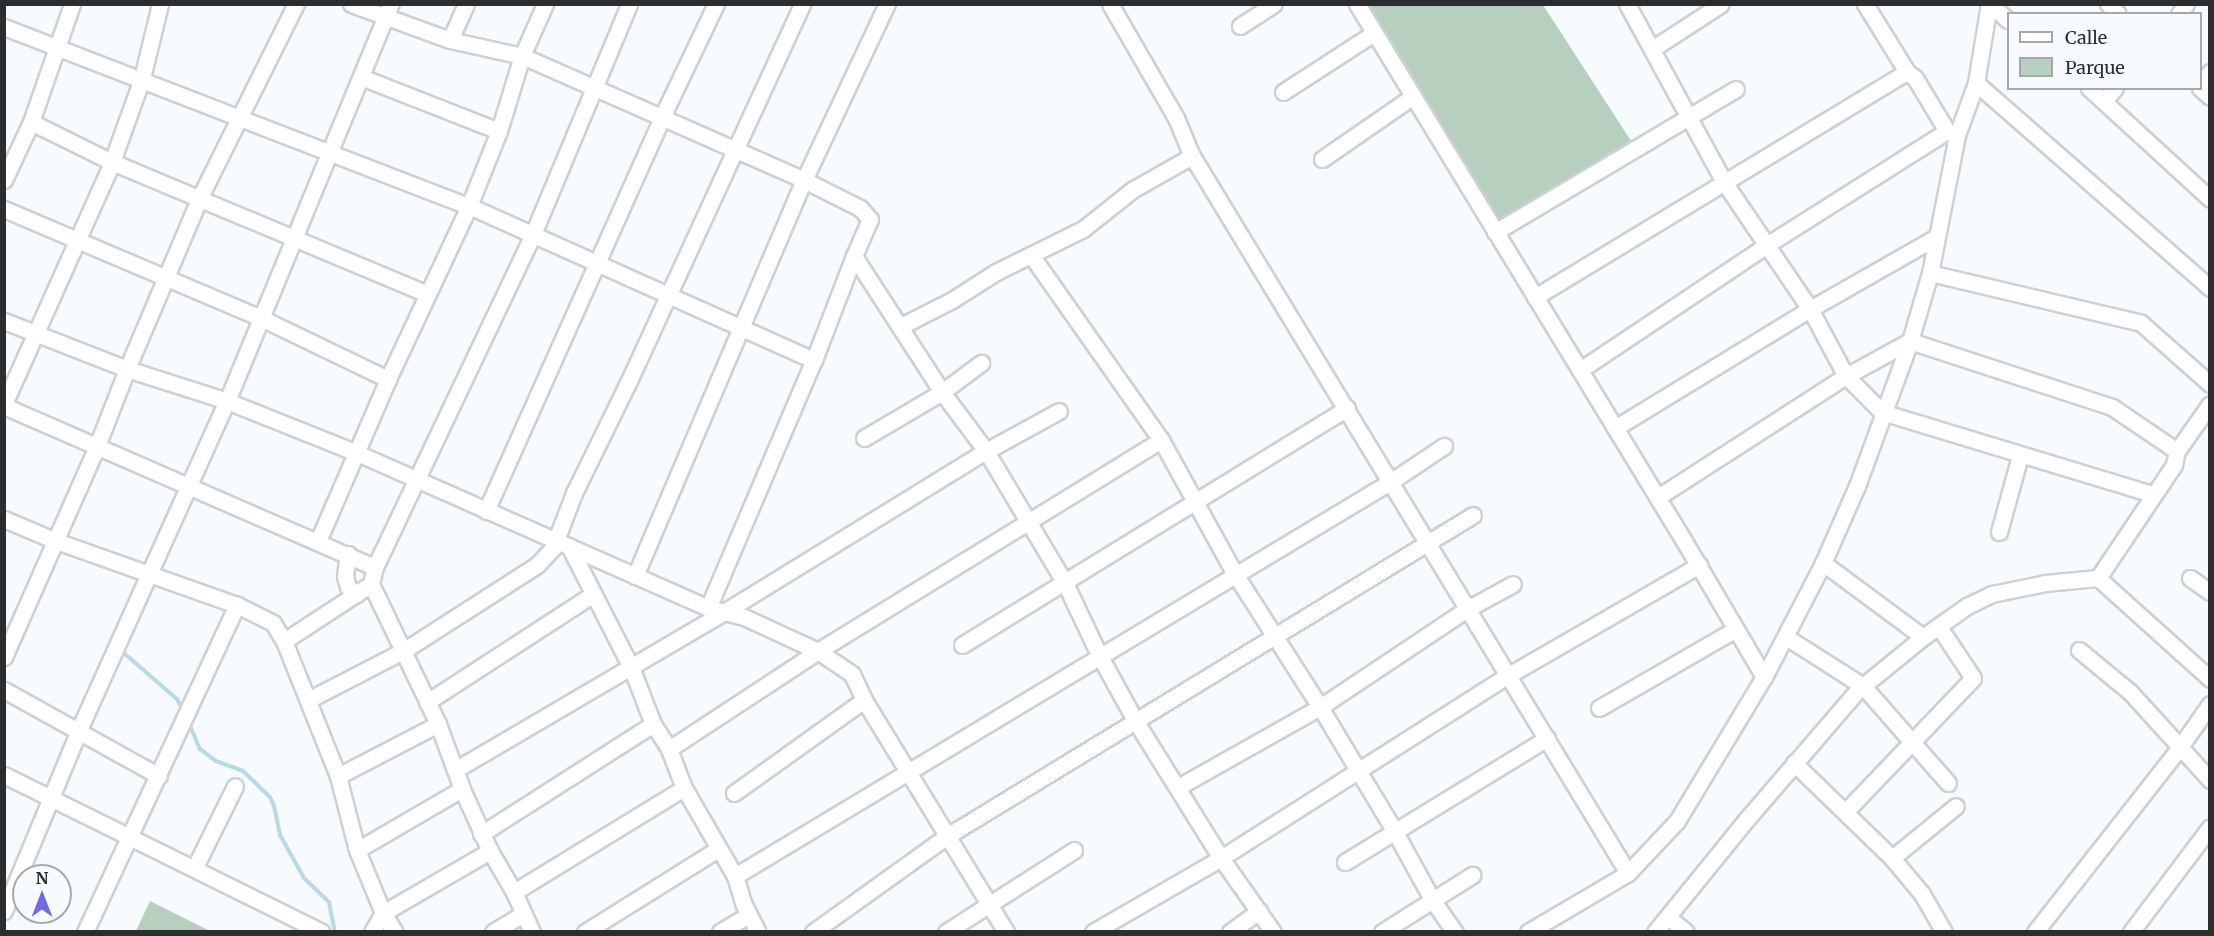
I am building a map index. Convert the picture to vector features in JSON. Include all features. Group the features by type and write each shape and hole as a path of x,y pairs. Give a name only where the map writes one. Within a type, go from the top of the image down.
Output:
{"street":[{"path":"4,180 31,122 72,4"},
{"path":"160,4 142,78 112,162 4,405 375,567"},
{"path":"4,657 97,446 200,197 296,4"},
{"path":"351,4 388,12 450,40 522,56 804,180 860,208 870,219 814,360 708,608"},
{"path":"450,40 466,4"},
{"path":"318,541 388,379 469,206 499,130 522,56 545,4"},
{"path":"532,932 514,892 481,834 438,724 371,584 375,567 533,234 629,4"},
{"path":"486,511 662,117 716,4"},
{"path":"308,700 403,651 537,565 563,544 574,493 669,294 802,4"},
{"path":"635,576 743,328 804,180 886,4"},
{"path":"1110,4 1176,118 1192,156 1628,873"},
{"path":"1240,26 1274,4"},
{"path":"1357,4 1658,497 1764,677"},
{"path":"1627,4 1724,182 1765,246 1810,309 1846,376 1882,412 2020,456 2152,494"},
{"path":"1652,49 1721,4"},
{"path":"1990,4 2007,19"},
{"path":"1537,929 1628,873 1677,821 1764,677 1823,562 1857,486 1882,412 1910,341 1930,273 1952,133 1976,83 1990,4"},
{"path":"1868,6 1907,72 1915,78 1952,133"},
{"path":"4,911 78,732 148,572 227,401 388,12"},
{"path":"4,27 330,150 469,206 814,360"},
{"path":"1283,92 1374,33"},
{"path":"1535,297 1907,72"},
{"path":"361,77 499,130"},
{"path":"1976,83 2210,288"},
{"path":"1495,232 1736,89"},
{"path":"2091,90 2210,199"},
{"path":"2104,101 2113,90"},
{"path":"1322,159 1413,97"},
{"path":"31,122 112,162 200,197 294,240 428,294"},
{"path":"1580,370 1765,246 1952,133"},
{"path":"901,326 1083,229 1132,190 1192,156"},
{"path":"4,209 79,238 261,318 388,379"},
{"path":"1616,428 1810,309 1936,237"},
{"path":"1031,255 1161,441 1235,574 1320,707 1395,832 1433,901 1455,932"},
{"path":"854,256 942,392 986,451 1065,583 1099,655 1136,722 1221,858 1273,932"},
{"path":"1930,273 2141,323 2210,384"},
{"path":"4,321 127,369 227,401 357,453 417,482 708,608 744,617 818,651 852,674 864,700 1006,932"},
{"path":"1658,497 1846,376 1910,341 2112,407 2177,451"},
{"path":"864,438 942,392 981,363"},
{"path":"2098,578 2152,494 2174,465 2177,451 2210,404"},
{"path":"962,645 1347,408"},
{"path":"455,770 724,612 986,451 1059,411"},
{"path":"669,749 818,651 1161,441"},
{"path":"735,876 908,773 1001,713 1390,482 1444,446"},
{"path":"1999,532 2020,456"},
{"path":"813,932 947,836 1473,515"},
{"path":"4,519 56,541 237,605 273,623 284,641 338,776 357,850 383,913 395,932"},
{"path":"563,544 593,594 631,667 653,723 669,749 684,788 735,876 748,915 758,932"},
{"path":"348,554 345,576 348,587 356,594"},
{"path":"1823,562 1923,637"},
{"path":"1093,932 1221,858 1508,676 1699,565"},
{"path":"1655,932 1794,764 1863,686 1923,637 1967,606 2007,589 2098,578 2210,679"},
{"path":"2190,578 2210,592"},
{"path":"284,641 371,584"},
{"path":"1178,787 1320,707 1467,609 1513,584"},
{"path":"427,702 593,594"},
{"path":"85,932 237,605"},
{"path":"1846,811 1973,678 1939,627"},
{"path":"1599,708 1736,629"},
{"path":"1786,637 1863,686 1948,783"},
{"path":"2079,650 2130,692 2210,780"},
{"path":"4,690 159,776"},
{"path":"734,793 864,700"},
{"path":"2035,932 2180,747 2210,704"},
{"path":"481,834 653,723"},
{"path":"338,776 438,724"},
{"path":"1345,862 1547,738"},
{"path":"1794,764 1846,811 1892,858 1922,894 1944,932"},
{"path":"4,775 195,867 321,932"},
{"path":"195,867 235,786"},
{"path":"514,892 684,788"},
{"path":"357,850 462,789"},
{"path":"1892,858 1956,806"},
{"path":"2131,932 2210,827"},
{"path":"585,932 718,849"},
{"path":"946,932 1074,850"},
{"path":"372,932 383,913 489,851"},
{"path":"1382,932 1473,875"},
{"path":"1230,932 1259,911"},
{"path":"492,932 523,914"},
{"path":"720,932 748,915"},
{"path":"1668,917 1686,932"}],"green space":[{"path":"1356,5 1543,5 1635,147 1495,232"},
{"path":"150,901 210,931 136,931"}],"waterway":[{"path":"125,654 177,699 184,712"},
{"path":"188,721 200,749 216,761 243,771 270,797 280,835 304,878 329,902 335,932"}]}
